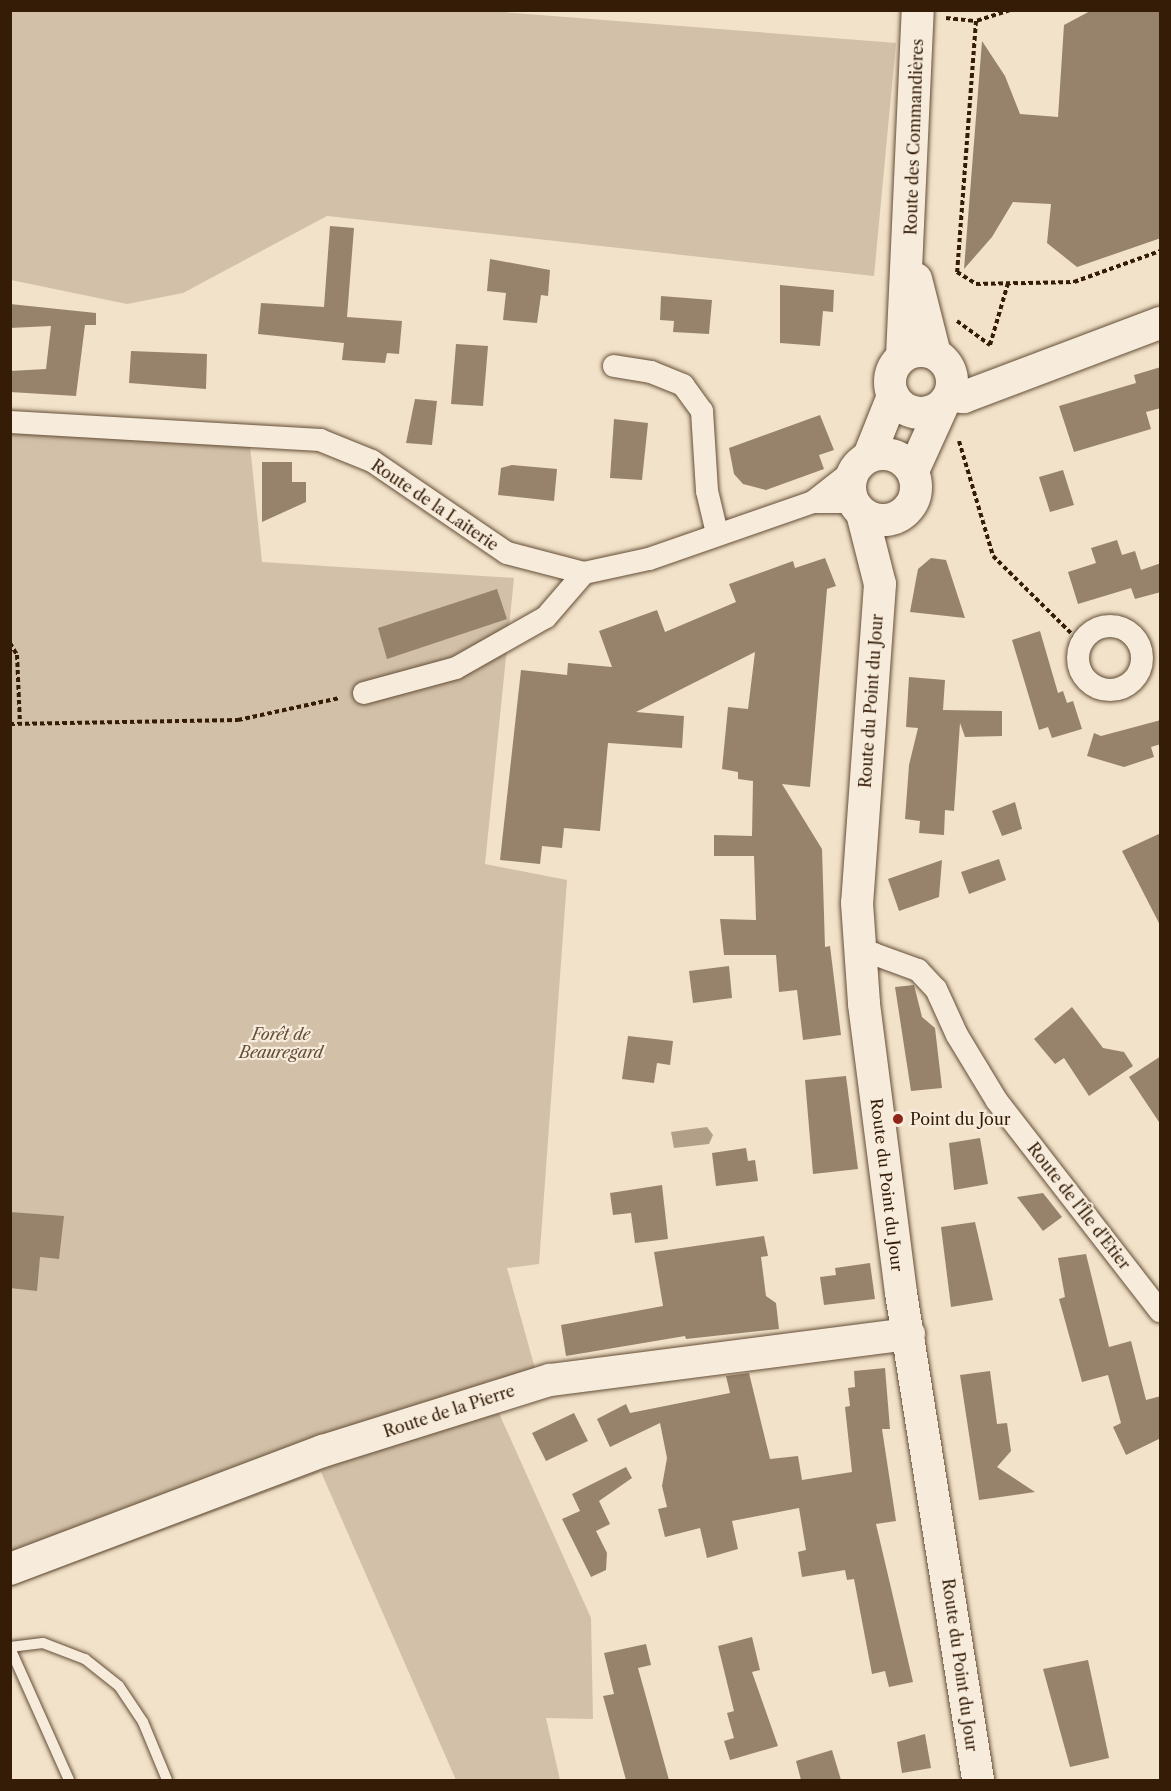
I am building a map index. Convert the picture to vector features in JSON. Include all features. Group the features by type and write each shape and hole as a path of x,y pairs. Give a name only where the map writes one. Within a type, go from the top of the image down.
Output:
{"main road":[{"name":"Route des Commandières","path":"862,462 893,396 890,375 902,357 910,257 922,14"},
{"name":"Route des Commandières","path":"910,257 940,358 952,384 946,401"},
{"path":"893,396 909,412 933,412 946,401 964,397 1161,322"},
{"path":"902,357 912,352 940,358 996,384"},
{"path":"913,471 894,455 862,462 849,491 857,508 885,521 907,511 917,492 913,471 946,401"},
{"name":"Route du Point du Jour","path":"857,508 879,584"},
{"name":"Route du Point du Jour","path":"907,511 879,584 857,892 859,953 909,1334 978,1780"},
{"name":"Route de la Pierre","path":"10,1569 323,1451 550,1380 909,1334"}],"street":[{"path":"614,366 651,372 683,385 702,411 707,491 717,534"},
{"name":"Route de la Laiterie","path":"10,422 320,440 372,461 507,553 584,573 649,559 813,502 862,462"},
{"name":"Route de la Laiterie","path":"813,502 857,508"},
{"path":"364,693 456,668 546,617 584,573"},
{"path":"1107,626 1127,631 1150,645 1136,677 1109,690 1083,674 1082,644 1107,626"},
{"name":"Route de l'Île d'Etier","path":"859,953 874,954 918,970 936,989 957,1035 998,1101 1161,1311"}],"lane":[{"path":"69,1780 10,1648 43,1643 85,1659 119,1686 143,1722 167,1780"}],"path":[{"path":"922,14 976,21 1010,10"},
{"path":"976,21 957,272 976,284 1074,282 1161,251"},
{"path":"990,345 1008,283"},
{"path":"946,401 993,556 1082,644"},
{"path":"10,643 17,655 20,723"},
{"path":"10,723 238,720 364,693"}],"green space":[{"path":"11,11 490,11 896,43 874,276 327,216 183,293 127,304 11,280"},
{"name":"Forêt de Beauregard","path":"10,422 249,436 262,562 514,578 485,864 567,880 539,1264 507,1268 536,1372 485,1382 591,1618 593,1719 546,1718 560,1780 456,1780 321,1472 11,1587"}],"shaded area":[{"path":"707,1127 713,1135 709,1144 674,1148 671,1132"}],"building":[{"path":"1092,10 1161,10 1161,238 1077,267 1047,243 1051,204 1013,202 992,237 964,269 982,41 1005,76 1020,114 1058,117 1064,25"},
{"path":"330,226 354,228 347,317 402,321 399,354 387,353 385,363 342,360 344,343 258,334 261,303 324,307"},
{"path":"490,259 550,270 548,296 541,295 537,323 503,320 506,293 487,291"},
{"path":"780,285 834,290 833,312 823,311 820,346 780,343"},
{"path":"661,296 712,300 709,334 673,332 674,321 660,320"},
{"path":"10,304 96,313 96,325 85,325 76,396 10,392 10,371 46,369 51,326 10,328"},
{"path":"456,344 488,346 483,406 451,404"},
{"path":"131,351 207,354 206,389 129,383"},
{"path":"1161,367 1161,408 1146,412 1151,429 1074,452 1059,406 1136,383 1134,375"},
{"path":"415,399 437,401 432,445 406,443"},
{"path":"820,415 834,450 819,455 824,469 766,490 743,484 734,474 729,448"},
{"path":"614,419 648,423 642,480 610,478"},
{"path":"262,462 292,462 292,482 306,482 306,502 262,522"},
{"path":"512,465 557,469 554,501 498,495 501,468"},
{"path":"1063,470 1074,505 1050,512 1039,477"},
{"path":"1117,540 1122,555 1135,551 1141,570 1161,563 1161,592 1135,599 1131,588 1078,604 1068,572 1096,563 1091,548"},
{"path":"825,558 836,586 827,589 810,787 782,784 822,849 825,947 830,946 841,1035 803,1040 797,990 779,992 776,955 724,955 720,919 756,920 754,856 714,856 714,835 752,836 753,781 738,779 738,772 722,769 728,707 748,709 755,652 636,712 684,716 682,748 608,743 600,831 564,828 562,848 542,846 540,864 500,860 521,670 567,675 568,663 612,667 599,631 657,610 665,632 736,602 729,584 793,561 795,568"},
{"path":"931,558 946,560 965,618 910,612 918,569"},
{"path":"497,589 507,619 387,659 378,628"},
{"path":"1040,631 1058,693 1063,691 1067,703 1073,701 1082,729 1052,738 1048,727 1039,730 1012,640"},
{"path":"909,677 945,680 943,710 1002,711 1002,736 965,737 960,723 954,811 945,810 944,835 919,833 920,821 905,819 909,765 918,728 906,727"},
{"path":"1161,720 1161,744 1151,747 1154,757 1124,767 1087,756 1094,733 1101,736"},
{"path":"1015,802 1022,829 1002,836 992,811"},
{"path":"1161,833 1161,927 1122,851"},
{"path":"999,859 1006,880 969,894 961,872"},
{"path":"942,860 939,897 899,911 888,879"},
{"path":"729,966 732,998 693,1003 689,971"},
{"path":"914,985 922,1017 935,1028 942,1088 911,1091 895,987"},
{"path":"1072,1007 1103,1048 1124,1052 1133,1066 1089,1096 1064,1058 1055,1064 1034,1039"},
{"path":"628,1036 673,1041 670,1065 657,1063 654,1083 622,1079"},
{"path":"1161,1056 1161,1125 1129,1077"},
{"path":"846,1076 858,1169 813,1174 805,1080"},
{"path":"980,1138 988,1184 954,1190 949,1143"},
{"path":"746,1148 748,1161 755,1160 758,1181 716,1186 712,1153"},
{"path":"662,1185 668,1239 635,1243 631,1213 613,1215 610,1193"},
{"path":"1043,1193 1062,1217 1043,1231 1017,1197"},
{"path":"10,1212 64,1216 59,1259 40,1257 37,1291 10,1288"},
{"path":"975,1222 993,1300 951,1307 941,1227"},
{"path":"764,1236 768,1256 761,1257 766,1296 776,1303 779,1329 686,1339 685,1336 566,1356 561,1325 663,1306 654,1252"},
{"path":"1086,1254 1109,1347 1131,1341 1146,1400 1161,1396 1161,1438 1126,1455 1113,1427 1121,1423 1108,1375 1082,1382 1059,1299 1065,1297 1058,1258"},
{"path":"870,1263 875,1299 824,1305 820,1277 836,1275 835,1268"},
{"path":"885,1368 890,1429 882,1429 896,1521 876,1524 913,1682 889,1687 885,1671 872,1674 854,1579 847,1580 845,1570 802,1577 798,1552 806,1550 799,1508 732,1521 738,1549 707,1558 700,1528 665,1537 658,1509 667,1507 662,1486 667,1458 660,1423 610,1447 597,1419 626,1404 630,1413 730,1393 726,1376 749,1373 770,1459 798,1456 802,1480 852,1472 845,1407 850,1406 848,1388 855,1387 854,1371"},
{"path":"990,1371 997,1424 1007,1423 1011,1451 997,1467 1035,1492 979,1500 960,1375"},
{"path":"574,1413 588,1441 546,1461 532,1433"},
{"path":"626,1467 632,1478 599,1501 610,1524 596,1531 607,1553 606,1570 591,1577 562,1519 580,1511 572,1494"},
{"path":"752,1637 760,1670 752,1672 778,1746 730,1760 724,1741 734,1738 727,1713 734,1711 718,1646"},
{"path":"646,1644 651,1665 638,1668 669,1780 626,1780 603,1696 614,1694 604,1653"},
{"path":"1088,1660 1109,1758 1070,1767 1043,1669"},
{"path":"925,1734 931,1768 902,1773 897,1742"},
{"path":"832,1750 841,1780 801,1780 796,1761"}],"place":[{"name":"Point du Jour","path":"898,1119"}]}
